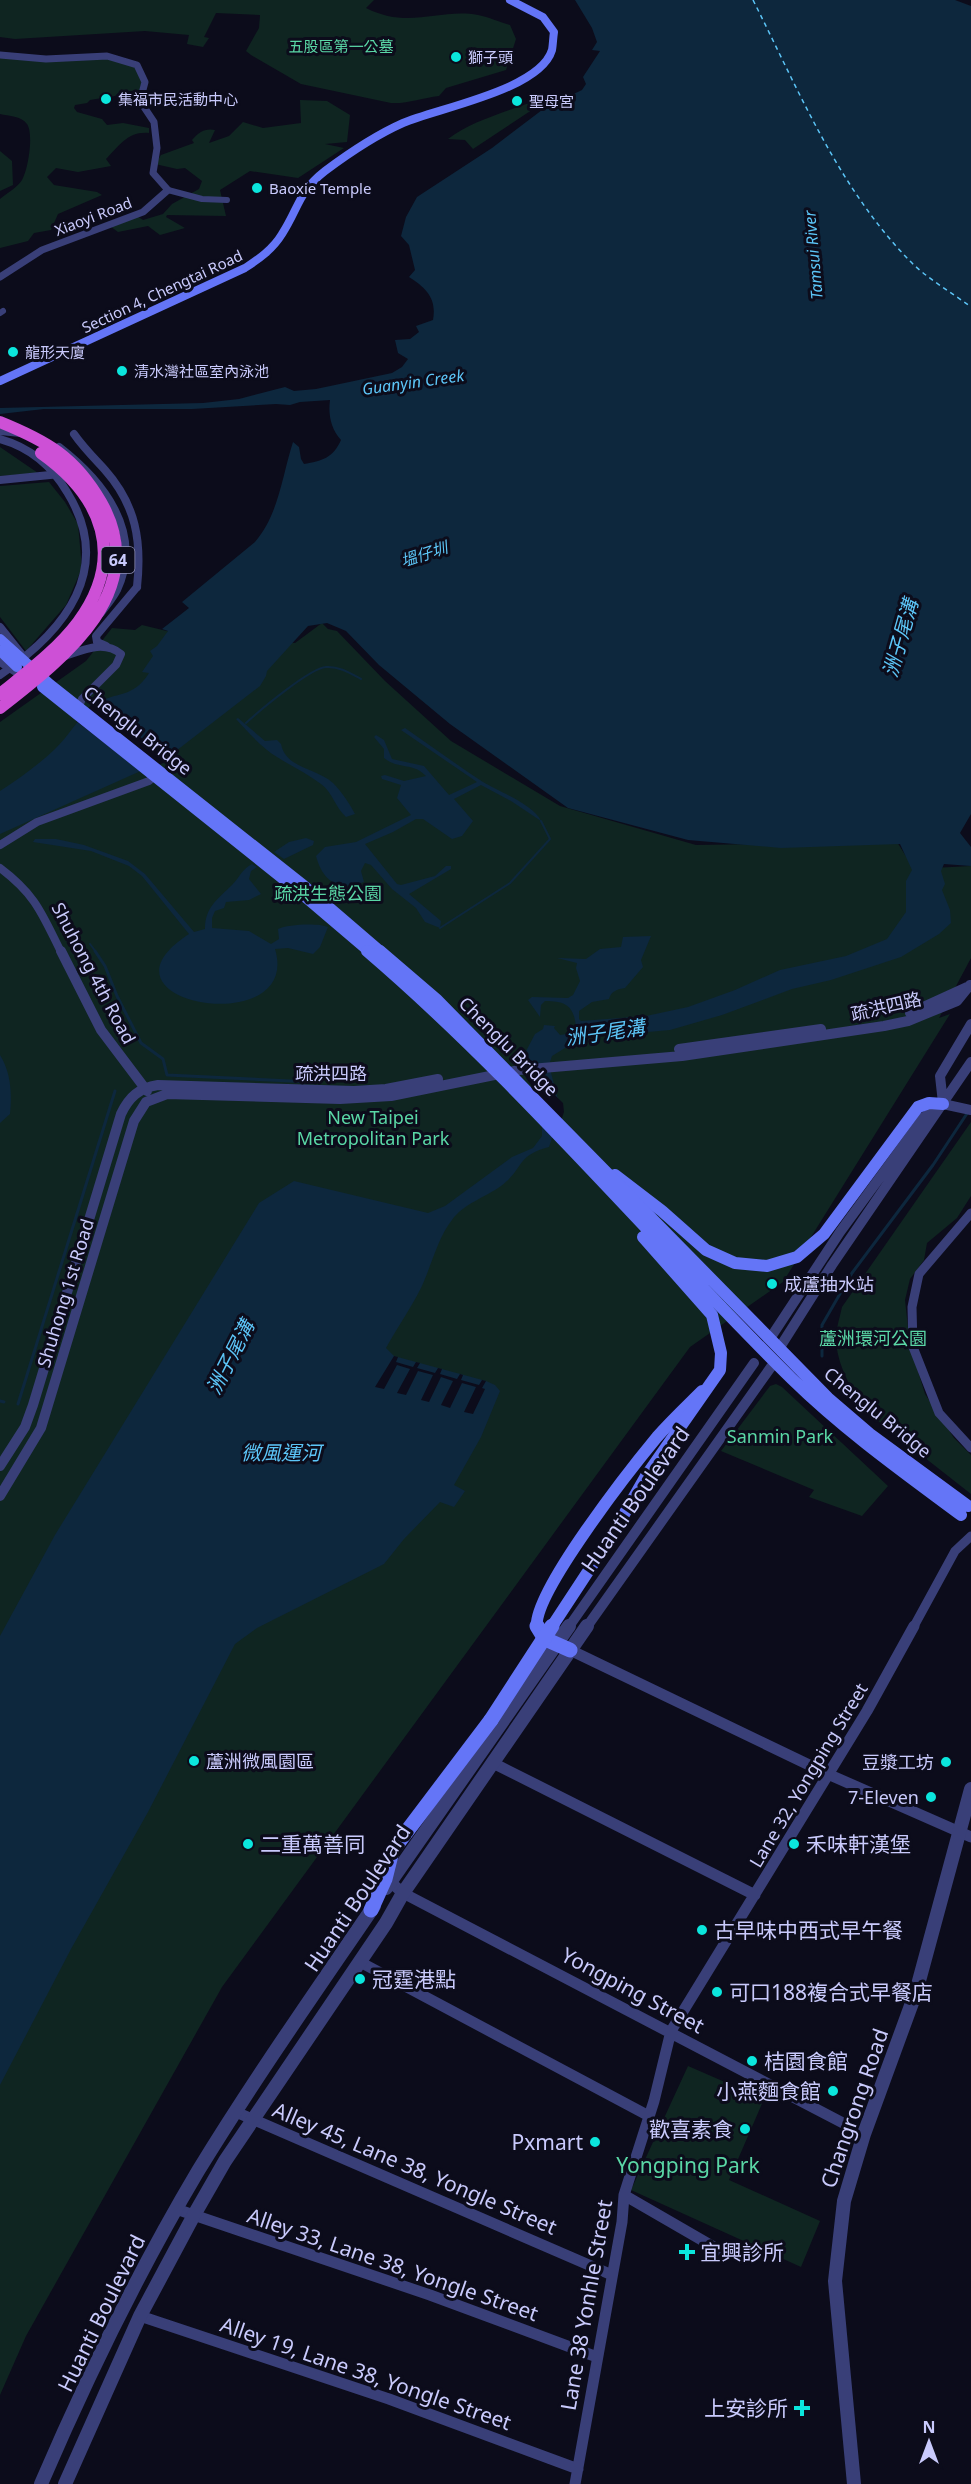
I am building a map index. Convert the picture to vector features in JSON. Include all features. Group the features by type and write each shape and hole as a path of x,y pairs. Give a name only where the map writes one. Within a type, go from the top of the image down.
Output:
{"highway":[{"name":"64","path":"0,422 36,439 78,467 108,513 119,557 104,603 80,636 42,676 0,708"},
{"name":"64","path":"0,430 47,457 78,484 96,510 105,549 104,568 88,608 55,649 0,694"}],"main road":[{"path":"501,0 543,21"},
{"path":"291,196 317,171 397,121 524,76 538,63 548,42 547,31 543,21 535,12 510,0"},
{"name":"Section 4, Chengtai Road","path":"0,381 231,276 256,261 280,239 300,196 323,173 405,122 513,86 537,73 555,43 554,32 543,21"},
{"name":"Section 4, Chengtai Road","path":"0,375 240,266 254,257 273,238 285,210"},
{"name":"Chenglu Bridge","path":"0,639 42,677 295,878 394,961 450,1013 828,1398 968,1512"},
{"name":"Chenglu Bridge","path":"0,651 57,700 295,889 378,960 469,1044 801,1388 870,1447 968,1512"},
{"path":"594,1158 662,1211 706,1250 735,1263 767,1266 797,1257 824,1234 918,1107 928,1103 943,1104"},
{"path":"371,1910 388,1880 392,1851 491,1720 614,1532 646,1476 714,1381 722,1362 712,1315 570,1148"},
{"path":"570,1650 543,1639 535,1624 537,1609 550,1585 654,1442 679,1412 714,1381"}],"street":[{"path":"0,55 46,59 107,56 137,65 145,82 141,94 141,105 154,122 157,147 153,173 168,190 202,199 227,200"},
{"name":"Xiaoyi Road","path":"0,277 42,250 143,212 168,190"},
{"path":"0,430 41,435 90,471 103,485 120,518 126,538 126,564 111,601 72,646 0,686"},
{"path":"0,845 37,822 148,782 154,776 153,771 82,715 79,706 82,699 119,661 119,652 98,642 96,636 136,587 140,557 139,533 133,509 104,469 87,453 74,434"},
{"path":"0,439 21,446 56,474 73,496 88,545 87,570 76,598 62,620 25,658 0,675"},
{"path":"0,480 104,469"},
{"path":"0,627 25,658 37,666"},
{"path":"37,666 88,647 110,647"},
{"path":"0,662 22,674"},
{"name":"Shuhong 4th Road","path":"0,868 21,884 34,898 101,1030 153,1098"},
{"name":"疏洪四路","path":"144,1087 183,1085 326,1092 375,1090 517,1066 621,1063 726,1051 908,1021 957,1001 970,985"},
{"path":"943,1104 940,1076 971,1024"},
{"path":"782,1344 850,1238 943,1104 955,1081 971,1062"},
{"name":"疏洪四路","path":"153,1098 180,1093 340,1099 391,1096 517,1066"},
{"name":"Shuhong 1st Road","path":"0,1466 25,1426 33,1405 121,1114 128,1098 144,1087"},
{"name":"Shuhong 1st Road","path":"0,1496 41,1428 131,1131 141,1107 153,1098"},
{"path":"772,1334 840,1232 924,1117 943,1104 968,1109"},
{"path":"971,1213 920,1274 912,1307 914,1347 939,1413 971,1448"},
{"name":"Huanti Boulevard","path":"388,1880 754,1362"},
{"name":"Huanti Boulevard","path":"64,2484 140,2316 225,2162 360,1962 403,1893 570,1650 771,1367"},
{"name":"Lane 32, Yongping Street","path":"671,2031 790,1834 830,1775 955,1551 971,1536"},
{"path":"570,1650 830,1775 965,1834"},
{"path":"493,1763 755,1895"},
{"name":"Changrong Road","path":"854,2484 836,2281 844,2202 864,2134 916,1992 965,1834 971,1789"},
{"name":"Yongping Street","path":"388,1880 403,1893 671,2031 762,2082 864,2134"},
{"name":"Huanti Boulevard","path":"43,2483 126,2301 176,2209 236,2112 371,1910"},
{"path":"360,1962 650,2116"},
{"name":"Lane 38 Yonhle Street","path":"575,2484 622,2222 624,2195 650,2116 671,2031"},
{"name":"Alley 45, Lane 38, Yongle Street","path":"236,2112 612,2275"},
{"path":"624,2195 719,2250"},
{"name":"Alley 33, Lane 38, Yongle Street","path":"176,2209 430,2295 597,2357"},
{"name":"Alley 19, Lane 38, Yongle Street","path":"140,2316 389,2398 578,2469"}],"green space":[{"name":"五股區第一公墓","path":"0,0 374,0 366,8 396,17 450,14 482,16 510,25 516,39 506,70 446,88 439,96 391,103 301,84 251,55 246,51 259,28 260,15 216,13 204,37 209,38 203,47 187,44 189,35 145,31 15,39 0,37"},
{"path":"0,56 109,58 134,66 142,81 139,92 90,100 87,103 75,105 74,108 77,112 102,119 107,125 123,123 149,128 149,133 135,134 124,140 106,159 111,166 78,172 56,168 47,177 54,185 97,192 102,195 58,214 51,230 34,233 28,241 0,248 0,199 22,180 28,161 30,136 27,124 22,119 0,114"},
{"path":"542,98 547,100 473,149 465,140 448,139 469,126"},
{"name":"五股區第一公墓","path":"300,100 327,101 350,115 347,142 325,144 344,148 298,178 250,171 220,190 226,216 167,215 166,217 185,228 160,235 148,226 118,232 110,226 137,216 143,220 163,214 172,204 199,189 202,181 185,168 177,169 155,164 161,155 194,143 192,140 205,130 215,130 209,143 229,136 243,122 263,128 301,123"},
{"path":"0,151 12,161 13,185 0,191"},
{"path":"0,447 38,473 0,476"},
{"path":"49,482 65,502 78,524 82,568 66,605 26,651 0,617 0,486"},
{"name":"New Taipei Metropolitan Park","path":"322,623 328,629 337,631 385,681 451,741 560,806 696,845 897,842 914,869 971,866 971,958 939,1018 950,1014 783,1282 690,1347 222,1987 26,2336 0,2395 0,722 86,661 112,628 135,630 142,625 179,634 295,643"},
{"name":"蘆洲環河公園","path":"971,1122 971,1196 957,1218 927,1243 924,1260 910,1279 905,1300 910,1345 925,1394 954,1438 971,1455 971,1494 869,1414 846,1377 838,1356 836,1335 842,1307"},
{"name":"Sanmin Park","path":"776,1384 782,1387 888,1486 862,1516 809,1497 814,1490 721,1451 770,1386"},
{"name":"Yongping Park","path":"688,2066 764,2099 729,2180 820,2221 801,2267 631,2190"}],"water":[{"path":"575,0 955,0 971,6 971,814 960,833 971,847 971,866 944,864 941,871 945,884 942,890 950,910 951,923 939,934 901,957 831,980 792,989 722,1015 670,1030 592,1037 576,1027 573,1014 568,1006 545,1001 541,1005 540,1017 528,1000 532,997 568,998 573,995 580,981 576,968 577,963 557,958 586,959 600,949 621,947 623,937 651,936 641,960 643,967 625,988 613,992 609,999 592,1002 579,1011 581,1021 646,1016 688,1007 780,970 846,956 887,939 906,912 906,881 912,870 900,844 781,848 688,840 568,808 450,724 379,665 346,631 327,623 308,626 267,671 260,686 163,761 0,834 0,791 49,755 95,705 110,697 130,691 143,682 149,673 142,672 153,656 150,651 157,646 168,631 162,629 189,608 182,602 255,542 275,507 293,442 299,447 304,464 316,462 331,455 341,440 331,422 330,400 290,405 192,409 44,409 0,414 0,408 203,403 239,399 285,387 294,391 316,389 392,373 402,367 408,359 398,353 395,340 410,339 419,332 416,326 433,320 434,312 429,294 409,277 415,270 409,245 401,236 406,217 417,197 492,148 546,107 582,90 586,84 583,77 600,51 592,50 597,42 592,28"},
{"path":"238,718 265,741 277,740 289,759 333,783 355,814 346,817 321,784 266,749 236,719"},
{"path":"405,728 483,782 524,804 541,821 481,785 454,799 473,821 462,836 452,839 423,819 416,819 365,844 397,884 401,885 435,876 446,866 451,866 451,869 409,894 441,921 440,928 425,922 416,908 392,889 371,865 365,863 361,871 364,882 355,885 339,885 327,878 316,856 325,847 356,842 411,815 397,798 401,785 382,779 381,776 385,775 404,781 426,776 416,769 395,764 384,758 384,749 374,737 376,735 384,740 392,759 424,766 449,795 477,782 401,730"},
{"path":"306,838 314,841 313,845 284,859 274,852 289,842"},
{"path":"35,839 56,839 84,845 128,861 145,874 194,932 205,929 207,915 213,904 252,864 257,867 251,871 249,879 261,894 249,900 226,902 224,908 215,911 212,928 249,931 271,944 279,939 278,929 283,927 311,925 328,927 320,947 313,954 288,948 275,949 275,978 258,995 232,1003 202,1002 176,994 161,979 163,959 189,934 142,876 129,866 91,851 33,842"},
{"name":"微風運河","path":"544,1025 555,1026 554,1028 560,1035 567,1034 572,1040 565,1048 552,1056 549,1065 561,1111 549,1147 531,1154 509,1180 468,1205 452,1220 439,1243 421,1288 386,1348 394,1356 486,1381 495,1385 500,1391 481,1437 454,1485 465,1491 454,1507 440,1502 404,1539 384,1564 257,1628 235,1644 148,1812 71,1949 0,2085 0,1636 55,1535 259,1203 294,1181 428,1213 445,1206 512,1157 533,1148 542,1136 542,1095 528,1077 524,1055 535,1034 543,1029"},
{"path":"0,1055 9,1076 11,1098 10,1114 0,1123"}],"pier":[{"path":"95,701 169,760 143,773 76,721"},
{"path":"522,1063 563,1103 564,1112 556,1136 539,1096 526,1078"},
{"path":"394,1356 398,1357 396,1362 413,1367 416,1362 420,1363 417,1368 435,1373 438,1368 442,1369 440,1374 457,1379 460,1374 463,1375 461,1380 479,1385 482,1380 486,1381 482,1388 485,1389 473,1414 464,1412 476,1387 462,1383 450,1408 441,1405 453,1381 441,1377 429,1402 421,1400 433,1375 418,1371 406,1395 397,1393 410,1369 397,1365 384,1389 375,1387"}],"waterway":[{"path":"246,723 285,691 319,669 326,667 344,670 361,679"},
{"path":"440,928 510,883 550,839 541,821"},
{"path":"90,944 96,952"},
{"path":"95,951 105,966 117,996 141,1043 163,1059 167,1075 311,1082"},
{"name":"洲子尾溝","path":"568,1037 591,1034"},
{"path":"18,1404 115,1091"},
{"name":"洲子尾溝","path":"822,1356 822,1325 852,1273 933,1165 968,1112"},
{"path":"0,1401 4,1402"}],"ferry route":[{"path":"753,0 821,136 861,201 884,232 916,267 971,307"}],"place":[{"name":"獅子頭","path":"456,57"},
{"name":"集福市民活動中心","path":"106,99"},
{"name":"聖母宮","path":"517,101"},
{"name":"Baoxie Temple","path":"257,188"},
{"name":"龍形天廈","path":"13,352"},
{"name":"清水灣社區室內泳池","path":"122,371"},
{"name":"成蘆抽水站","path":"772,1284"},
{"name":"蘆洲微風園區","path":"194,1761"},
{"name":"豆漿工坊","path":"946,1762"},
{"name":"7-Eleven","path":"931,1797"},
{"name":"二重萬善同","path":"248,1844"},
{"name":"禾味軒漢堡","path":"794,1844"},
{"name":"古早味中西式早午餐","path":"702,1930"},
{"name":"冠霆港點","path":"360,1979"},
{"name":"可口188複合式早餐店","path":"717,1992"},
{"name":"桔園食館","path":"752,2061"},
{"name":"小燕麵食館","path":"833,2091"},
{"name":"歡喜素食","path":"745,2129"},
{"name":"Pxmart","path":"595,2142"},
{"name":"宜興診所","path":"687,2252"},
{"name":"上安診所","path":"802,2408"}],"water label":[{"name":"Tamsui River","path":"813,255"},
{"name":"Guanyin Creek","path":"413,382"},
{"name":"塭仔圳","path":"424,554"}],"park label":[{"name":"疏洪生態公園","path":"328,893"}]}
